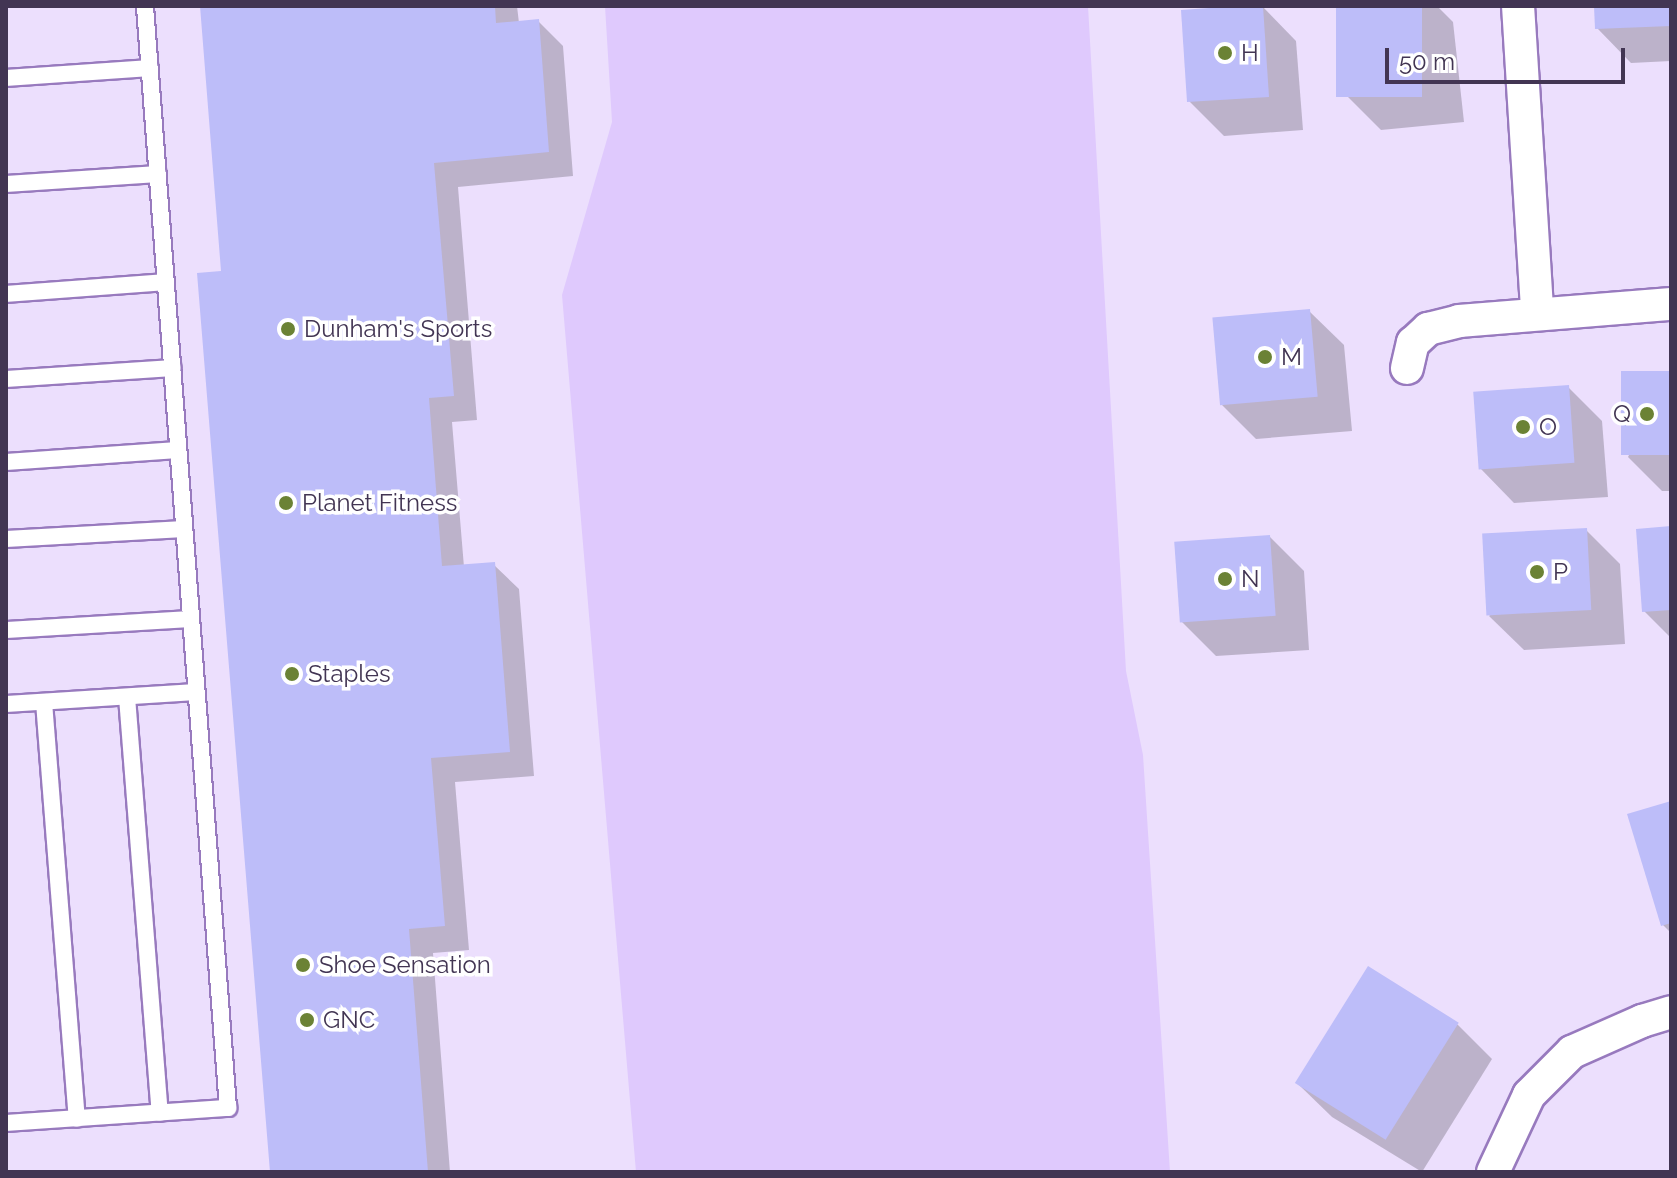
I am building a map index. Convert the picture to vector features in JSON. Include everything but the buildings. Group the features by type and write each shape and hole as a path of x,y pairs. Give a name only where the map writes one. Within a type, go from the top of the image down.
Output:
{"street":[{"path":"1518,6 1537,312"},
{"path":"1407,368 1413,343 1428,329 1459,321 1537,312 1671,304"},
{"path":"1493,1172 1529,1095 1572,1052 1642,1021 1671,1012"}],"lane":[{"path":"6,1123 228,1108 145,6"},
{"path":"6,78 150,68"},
{"path":"6,184 158,174"},
{"path":"6,294 166,282"},
{"path":"6,379 173,368"},
{"path":"6,462 178,450"},
{"path":"6,539 184,529"},
{"path":"6,630 191,619"},
{"path":"6,704 196,692"},
{"path":"127,697 160,1113"},
{"path":"44,702 77,1119"}],"shaded area":[{"path":"605,6 1088,6 1126,671 1143,755 1170,1172 636,1172 562,295 612,122"}],"place":[{"name":"H","path":"1225,53"},
{"name":"Dunham's Sports","path":"288,329"},
{"name":"M","path":"1265,357"},
{"name":"Q","path":"1647,414"},
{"name":"O","path":"1523,427"},
{"name":"Planet Fitness","path":"286,503"},
{"name":"P","path":"1537,572"},
{"name":"N","path":"1225,579"},
{"name":"Staples","path":"292,674"},
{"name":"Shoe Sensation","path":"303,965"},
{"name":"GNC","path":"307,1020"}]}
